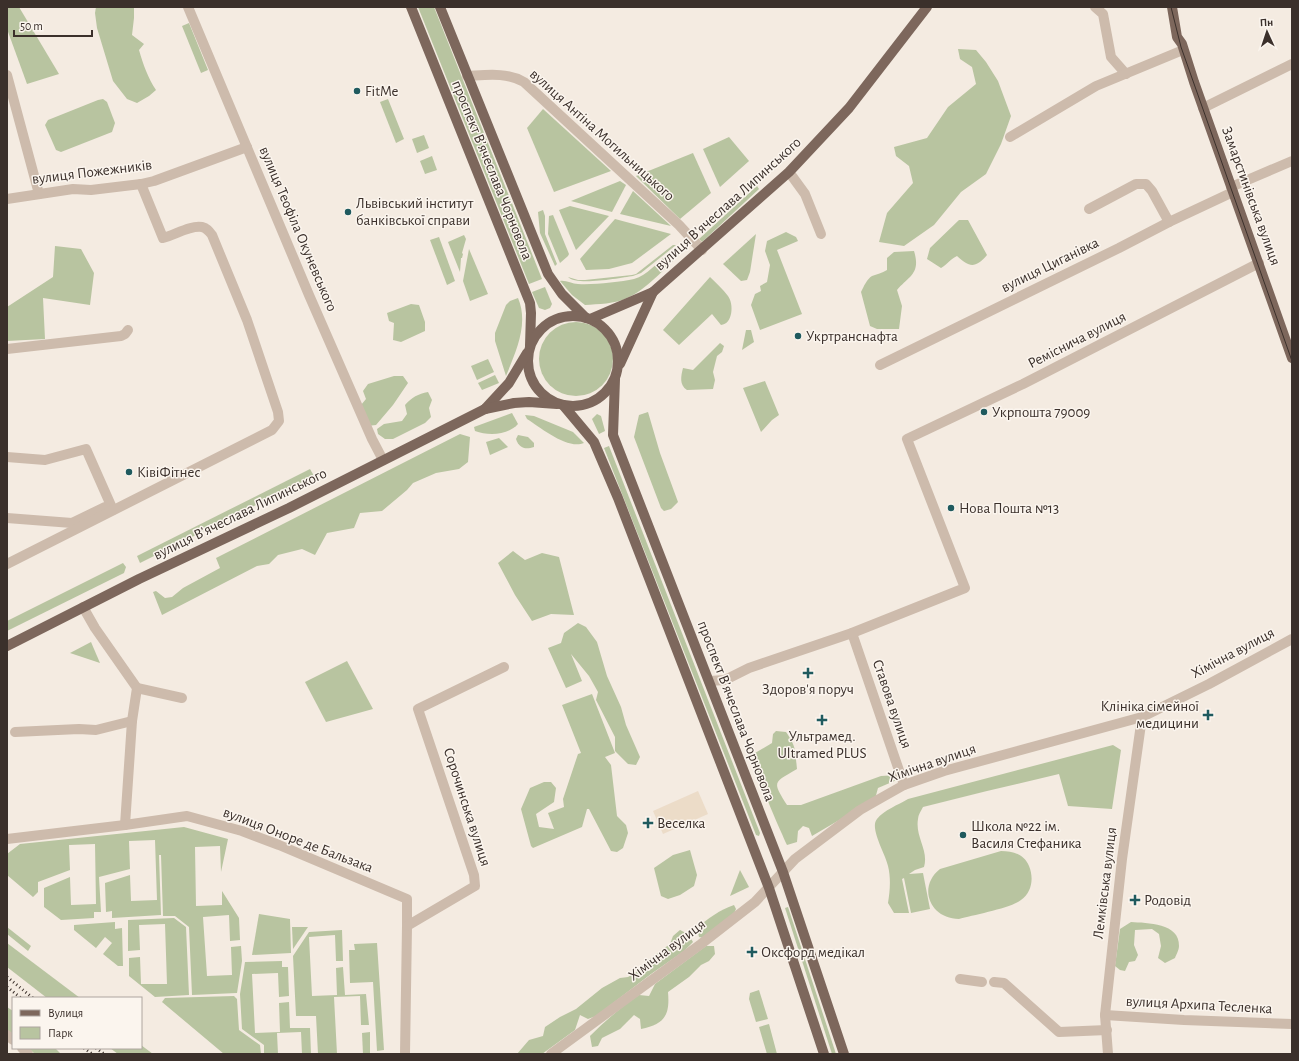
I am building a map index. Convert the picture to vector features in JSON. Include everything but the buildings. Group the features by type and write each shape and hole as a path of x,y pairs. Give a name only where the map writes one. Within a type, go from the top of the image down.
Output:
{"main road":[{"name":"проспект Вʼячеслава Чорновола","path":"411,7 530,303 531,314 528,370 536,388 546,398 560,405 594,442 631,531 769,888 824,1054"},
{"name":"проспект Вʼячеслава Чорновола","path":"440,7 548,274 562,294 588,318 600,325 612,338 618,356 618,368 615,379 613,435 783,872 844,1054"},
{"name":"вулиця Вʼячеслава Липинського","path":"588,318 654,292 789,172 849,108 927,7"},
{"name":"Замарстинівська вулиця","path":"1173,7 1178,15 1183,36 1183,47 1203,108 1292,358"},
{"name":"вулиця Вʼячеслава Липинського","path":"618,368 654,292"},
{"name":"проспект Вʼячеслава Чорновола","path":"529,348 536,334 546,324 566,316 580,316 588,318"},
{"name":"вулиця Вʼячеслава Липинського","path":"485,409 508,383 529,348"},
{"name":"проспект Вʼячеслава Чорновола","path":"560,405 579,406 590,403 607,391 615,379"},
{"name":"вулиця Вʼячеслава Липинського","path":"7,646 139,579 289,508 485,409 518,402 560,405"}],"street":[{"name":"вулиця Теофіла Окуневського","path":"188,7 309,295 372,439 383,460"},
{"path":"1095,7 1103,14 1111,57 1126,74"},
{"path":"1010,137 1096,86 1126,74 1183,47"},
{"path":"1203,108 1292,64"},
{"name":"вулиця Антіна Могильницького","path":"467,76 502,74 517,78 524,82 679,225 702,250"},
{"path":"7,75 39,194"},
{"name":"вулиця Пожежників","path":"7,199 73,189 91,190 141,184 154,181 247,147"},
{"name":"вулиця Циганівка","path":"880,365 1119,248 1232,189 1292,161"},
{"path":"789,172 805,194 821,234"},
{"path":"7,564 112,507 272,430 279,421 278,412 246,320 212,235 207,229 202,227 193,227 163,238 141,184"},
{"path":"1089,209 1136,184 1146,184 1152,191 1169,222"},
{"name":"Реміснича вулиця","path":"852,633 965,588 907,439 1023,384 1259,263"},
{"path":"7,349 121,336 128,330"},
{"path":"7,457 45,460 86,449 112,507"},
{"path":"7,518 72,523 112,507"},
{"path":"83,607 95,628 137,688 182,698"},
{"path":"709,681 726,680 750,668 852,633"},
{"name":"Ставова вулиця","path":"852,633 904,785"},
{"name":"Хімічна вулиця","path":"551,1054 701,944 755,902 795,859 860,810 904,785 944,771 1142,717 1209,684 1292,639"},
{"name":"Сорочинська вулиця","path":"408,926 475,886 474,876 418,709 504,667"},
{"path":"125,825 132,721 137,688"},
{"name":"Лемківська вулиця","path":"1108,1054 1105,1015 1122,859 1142,717"},
{"path":"15,732 79,729 96,730 132,721"},
{"name":"вулиця Оноре де Бальзака","path":"7,839 187,816 242,831 407,899 408,926"},
{"path":"405,1054 408,926"},
{"path":"960,979 982,982"},
{"path":"994,982 1004,983 1059,1032 1107,1030"},
{"name":"вулиця Архипа Тесленка","path":"1105,1015 1292,1024"}],"green space":[{"path":"7,7 19,7 59,74 27,84 7,29"},
{"path":"96,7 134,7 132,35 144,44 139,50 146,71 156,90 137,103 127,99 113,81 97,28 95,13"},
{"path":"418,7 434,7 542,279 529,284"},
{"path":"189,23 208,70 201,73 182,26"},
{"path":"958,49 976,50 986,62 998,81 1011,116 1001,144 986,174 961,192 934,225 904,246 879,242 887,213 913,183 909,166 896,156 894,147 927,138 948,107 976,84 972,67 960,59"},
{"path":"103,99 107,102 115,123 112,132 61,152 56,150 45,125 48,120"},
{"path":"388,99 404,139 396,143 380,102"},
{"path":"543,109 611,171 554,192 527,128"},
{"path":"424,135 429,148 417,153 412,139"},
{"path":"729,137 749,161 720,187 703,149"},
{"path":"693,153 711,193 680,219 636,176"},
{"path":"432,156 437,170 425,174 420,161"},
{"path":"620,181 626,185 612,212 571,201"},
{"path":"757,186 759,189 702,242 699,239"},
{"path":"633,191 671,226 620,214"},
{"path":"570,206 609,216 576,250 559,210"},
{"path":"543,210 545,216 545,234 557,264 555,266 540,233 538,212"},
{"path":"553,215 569,254 560,263 548,234 549,216"},
{"path":"615,219 671,234 632,263 609,269 586,270 580,259"},
{"path":"959,220 968,220 987,255 979,263 972,265 957,256 941,268 927,259 930,248"},
{"path":"786,232 796,237 798,241 777,250 802,314 760,330 751,305 755,294 761,291 760,286 767,282 770,265 765,251 767,241"},
{"path":"756,234 750,272 747,280 741,281 723,264"},
{"path":"464,235 466,239 461,258 460,272 448,242"},
{"path":"439,237 455,281 447,285 430,240"},
{"path":"673,245 676,245 641,273 633,276 609,280 589,281 573,280 568,277 578,280 585,280 636,274"},
{"path":"55,246 81,249 94,273 90,305 43,298 45,339 7,341 7,307 53,277"},
{"path":"469,249 488,294 470,301 463,281"},
{"path":"675,250 680,254 655,278 641,290 622,300 585,305 572,295 560,281 576,284 591,284 634,279 645,274"},
{"path":"914,251 916,259 915,270 897,290 902,306 899,329 877,329 870,326 861,292 866,283 872,276 887,270 887,258 894,252"},
{"path":"710,277 724,291 730,300 732,308 730,317 725,324 721,325 712,314 679,345 663,330"},
{"path":"545,287 552,304 550,308 545,310 539,308 532,292"},
{"path":"518,298 521,308 522,328 517,347 506,376 495,341 495,333 506,305 510,301"},
{"path":"411,304 419,305 425,322 425,331 401,342 393,340 394,323 389,321 387,313"},
{"path":"576,322 590,325 602,333 610,345 613,359 610,373 602,385 590,393 576,396 562,393 550,385 542,373 539,359 542,345 550,333 562,325"},
{"path":"746,330 751,330 754,342 742,350"},
{"path":"720,343 724,346 722,352 717,356 713,372 715,380 713,389 687,390 684,388 681,377 683,368 693,370"},
{"path":"488,359 494,372 477,380 471,366"},
{"path":"495,375 499,383 482,390 478,383"},
{"path":"394,376 403,376 408,383 393,405 376,425 367,426 361,405 366,399 363,391 368,384"},
{"path":"765,381 779,415 761,432 743,388"},
{"path":"428,392 432,400 429,408 431,417 425,423 393,439 385,439 378,434 377,429 384,424 402,421 407,414 405,405 415,396"},
{"path":"648,412 660,453 678,502 671,509 664,511 661,508 634,437 639,415"},
{"path":"512,413 518,424 514,428 498,434 486,434 475,431 474,427"},
{"path":"597,414 601,416 605,431 599,434 592,419"},
{"path":"525,415 534,416 573,432 584,443 578,444 563,441 527,419"},
{"path":"460,434 470,437 468,462 459,469 436,473 413,483 382,511 360,513 354,528 327,533 315,555 302,549 278,555 269,564 257,566 162,615 153,592 156,591 165,598 172,597 183,588 220,568 216,558"},
{"path":"518,435 528,437 534,443 534,447 523,448 517,442 516,439"},
{"path":"499,438 508,447 490,455 486,442"},
{"path":"609,446 760,833 759,836 756,835 604,448"},
{"path":"310,469 314,476 140,563 137,556"},
{"path":"513,551 525,560 542,553 559,557 574,615 551,614 532,621 515,595 498,563"},
{"path":"123,563 126,567 124,573 7,631 7,621"},
{"path":"578,623 586,627 597,642 607,676 621,707 626,725 640,757 636,765 628,764 615,751 615,737 596,700 598,692 589,676 571,654 582,681 566,688 548,648 561,643 564,633"},
{"path":"91,642 100,663 70,653"},
{"path":"347,661 373,709 326,722 305,682"},
{"path":"592,694 615,753 605,757 611,765 617,816 626,825 628,833 623,848 617,852 611,851 589,809 587,809 582,827 533,848 531,846 521,809 530,788 544,782 551,782 556,788 554,802 536,814 539,827 554,829 548,813 564,807 563,799 578,754 581,753 562,705"},
{"path":"776,731 786,732 794,746 796,754 797,769 783,777 777,783 777,787 787,805 801,805 881,776 897,775 899,779 878,788 875,799 812,836 809,828 803,826 798,831 797,842 787,845 767,798 757,771 755,760 755,753 772,743 773,734"},
{"path":"1113,745 1121,750 1112,809 1068,806 1059,774 923,807 918,816 918,832 924,849 924,867 909,874 923,873 930,909 911,913 904,878 902,879 909,913 894,913 888,903 890,875 887,861 875,829 877,819 883,813 908,799"},
{"path":"184,827 228,839 221,872 220,846 195,847 196,906 222,905 222,891 239,918 240,940 230,941 229,915 203,917 207,976 232,975 231,947 241,946 242,961 237,993 192,995 189,927 175,916 163,916 161,855 159,855 161,915 112,918 112,911 106,912 105,883 130,875 131,901 157,900 155,840 129,841 130,869 99,877 101,912 94,912 94,918 61,920 44,907 44,888 70,877 71,905 96,904 95,844 69,845 70,870 38,882 38,892 33,897 7,875 7,854 20,844"},
{"path":"690,850 697,875 694,886 680,895 668,899 661,896 654,868 673,855"},
{"path":"1001,851 1018,854 1027,862 1031,871 1032,880 1030,889 1025,897 1009,906 959,919 949,918 934,908 928,893 929,884 933,876 940,869"},
{"path":"740,870 749,887 730,896"},
{"path":"734,905 736,909 732,918 704,938 699,937 697,928 714,915"},
{"path":"788,907 836,1054 832,1054 785,908"},
{"path":"259,914 290,919 291,953 252,955"},
{"path":"174,918 186,927 189,995 155,997 129,976 129,958 140,957 141,984 167,984 165,924 139,925 140,950 128,951 128,920"},
{"path":"115,922 115,929 122,928 123,966 118,966 103,954 112,943 105,937 96,948 74,930 74,925"},
{"path":"1131,922 1161,926 1174,933 1178,938 1179,946 1175,958 1165,963 1158,958 1161,946 1159,934 1152,929 1135,930 1134,945 1138,955 1135,961 1129,962 1125,971 1120,970 1115,966 1120,929"},
{"path":"7,927 31,946 28,951 7,934"},
{"path":"292,927 308,927 293,949"},
{"path":"342,930 343,961 336,961 335,935 309,937 312,996 337,995 336,968 343,967 345,995 366,994 369,1025 361,1025 360,996 334,997 337,1054 318,1054 316,1016 296,1016 293,956 309,932"},
{"path":"680,930 688,934 693,942 684,951 596,1016 588,1019 580,1015 575,1030 542,1054 517,1054 529,1040 543,1036 545,1027 576,1009 602,988 620,978 628,977 635,973 648,960 670,944 673,936"},
{"path":"7,943 79,997 46,997 7,967"},
{"path":"377,943 384,1050 377,1051 373,982 350,983 349,950 355,950 354,944"},
{"path":"706,946 714,946 715,954 709,961 701,965 689,977 668,992 667,1012 661,1021 641,1029 640,1019 634,1015 620,1029 602,1038 598,1046 592,1047 590,1036 607,1020 639,995 649,996 655,984"},
{"path":"282,961 282,967 288,967 289,996 279,997 278,973 252,974 255,1033 280,1032 279,1003 289,1002 290,1028 310,1028 311,1054 302,1054 301,1032 277,1033 278,1054 264,1054 264,1045 242,1029 240,994 245,962"},
{"path":"759,990 768,1019 756,1022 749,999 750,993"},
{"path":"234,996 237,999 239,1030 260,1045 261,1054 224,1054 162,1002 165,998"},
{"path":"7,1007 12,1010 12,1034 7,1030"},
{"path":"769,1024 777,1054 767,1054 759,1027"},
{"path":"370,1032 370,1054 363,1054 362,1033"},
{"path":"142,1046 153,1054 118,1054 111,1049 142,1049"},
{"path":"29,1049 56,1049 61,1054 35,1054"}],"shaded area":[{"path":"698,791 708,814 663,834 653,811"}],"tram line":[{"path":"1171,7 1181,47 1292,361"}],"railway":[{"path":"7,977 32,997"},
{"path":"7,987 20,997"},
{"path":"85,1049 92,1054"},
{"path":"97,1049 104,1054"}],"place":[{"name":"FitMe","path":"357,91"},
{"name":"Львівський інститут банківської справи","path":"348,212"},
{"name":"Укртранснафта","path":"798,336"},
{"name":"Укрпошта 79009","path":"984,412"},
{"name":"КівіФітнес","path":"129,472"},
{"name":"Нова Пошта №13","path":"951,508"},
{"name":"Здоров'я поруч","path":"808,673"},
{"name":"Клініка сімейної медицини","path":"1208,715"},
{"name":"Ультрамед. Ultramed PLUS","path":"822,720"},
{"name":"Веселка","path":"648,823"},
{"name":"Школа №22 ім. Василя Стефаника","path":"963,835"},
{"name":"Родовід","path":"1135,900"},
{"name":"Оксфорд медікал","path":"752,952"}]}
